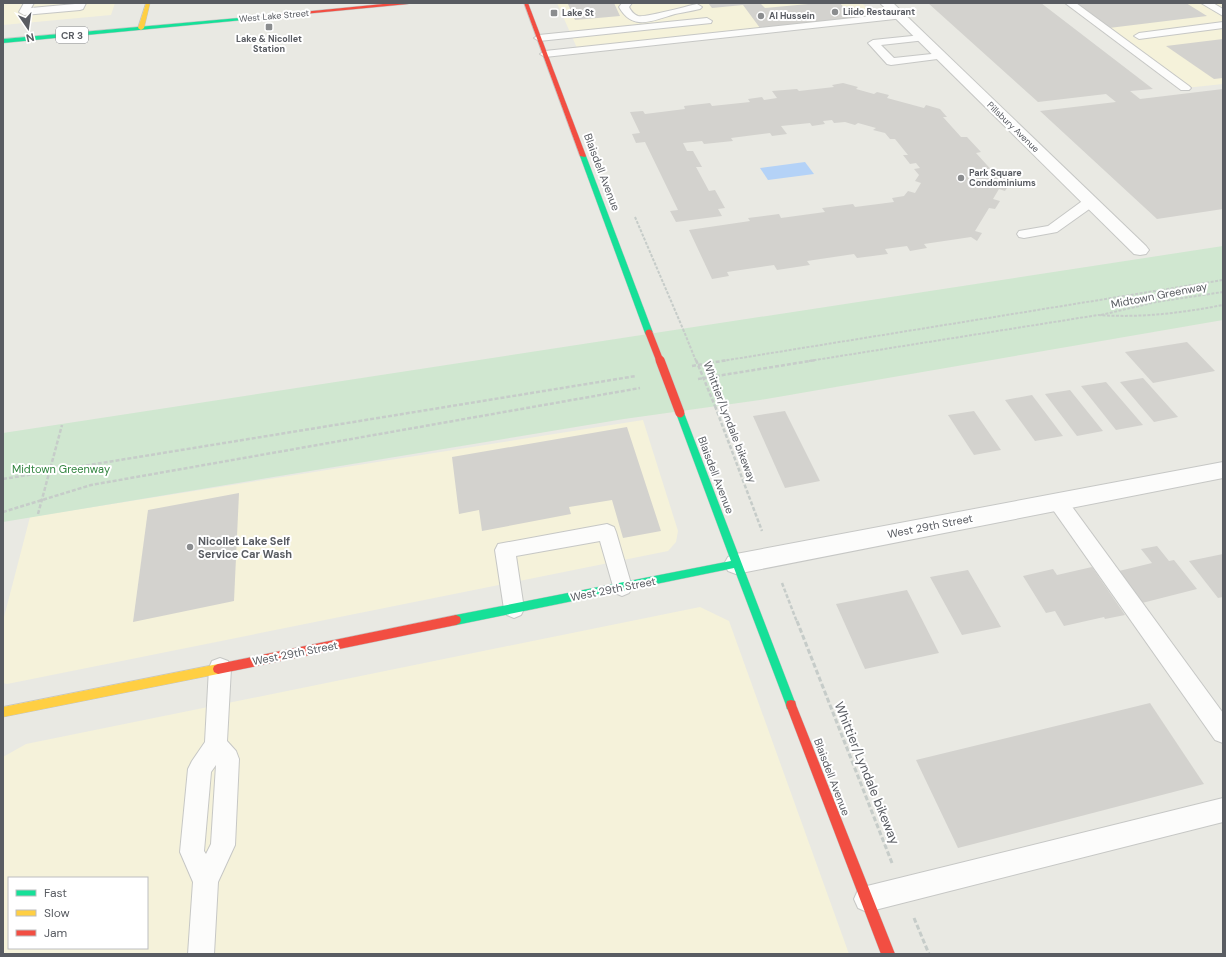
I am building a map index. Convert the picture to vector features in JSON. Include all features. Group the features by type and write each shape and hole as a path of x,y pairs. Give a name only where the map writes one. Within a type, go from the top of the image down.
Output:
{"street":[{"path":"141,28 148,3"},
{"name":"West Lake Street","path":"141,28 408,3"},
{"name":"Blaisdell Avenue","path":"526,3 736,564 888,954"},
{"name":"Pillsbury Avenue","path":"886,3 1140,250"},
{"name":"CR 3","path":"3,41 141,28"},
{"name":"West 29th Street","path":"3,712 736,564 1223,470"}],"lane":[{"path":"29,3 24,12 80,7 82,3"},
{"path":"539,38 707,21 695,5 657,17 641,20 628,14 624,7 627,3"},
{"path":"1070,3 1185,88"},
{"path":"1206,3 1221,11"},
{"path":"545,54 900,16"},
{"path":"1139,36 1223,25"},
{"path":"922,38 873,43 891,62 941,56"},
{"path":"1024,234 1052,229 1090,202"},
{"path":"1058,502 1223,732"},
{"path":"514,609 505,550 607,532 622,587"},
{"path":"201,954 206,881 192,852 200,769 216,745 220,668"},
{"path":"867,899 1223,810"}],"path":[{"path":"687,367 1223,280"},
{"name":"Midtown Greenway","path":"1098,315 1156,302 1223,292"},
{"path":"692,380 1098,315 1130,318 1166,315 1223,304"},
{"name":"Whittier/Lyndale bikeway","path":"683,329 715,406 759,522"},
{"path":"3,479 639,375"},
{"path":"3,512 91,485 645,388"},
{"path":"38,514 62,426"},
{"name":"Whittier/Lyndale bikeway","path":"788,599 929,954"}],"shaded area":[{"path":"3,3 115,3 111,15 3,25"},
{"path":"557,3 862,3 875,16 577,48"},
{"path":"1068,3 1223,3 1223,84 1185,88"},
{"path":"643,420 678,531 676,542 668,551 7,684 3,683 3,621 30,517"},
{"path":"700,607 729,621 849,954 3,954 3,757 26,744"}],"green space":[{"name":"Midtown Greenway","path":"1223,246 1223,320 760,400 624,419 3,522 3,433"}],"water":[{"path":"805,162 814,174 768,180 760,168"}],"building":[{"path":"614,3 620,16 575,20 568,4"},
{"path":"708,3 760,3 765,8 819,3 840,3 854,19 760,28 743,5 712,8"},
{"path":"928,3 1041,3 1153,89 1130,91 1140,99 1223,89 1223,209 1157,219 1040,111 1116,102 1106,94 1038,102"},
{"path":"1075,3 1186,3 1207,16 1109,28"},
{"path":"1223,39 1223,78 1214,79 1166,46"},
{"name":"Park Square Condominiums","path":"843,83 858,87 856,89 874,94 877,92 889,95 887,98 924,108 926,105 940,109 947,117 943,117 961,137 967,137 981,152 976,153 996,175 1003,175 1010,183 1005,191 999,189 993,199 1000,201 995,209 989,208 975,231 982,233 977,241 971,237 924,244 927,248 910,251 907,246 885,249 888,254 857,258 854,254 807,261 810,265 777,270 774,265 727,272 729,276 712,279 689,230 750,221 748,218 779,214 781,218 825,212 822,208 853,204 855,207 894,202 892,198 904,196 908,191 915,193 921,183 915,181 919,175 914,169 920,168 916,163 910,164 903,155 908,155 895,139 890,139 885,133 873,130 876,128 858,123 855,125 845,122 834,123 832,120 823,121 825,124 812,126 810,123 781,126 787,134 772,136 770,133 731,138 733,141 704,144 702,141 683,143 687,151 693,151 702,167 696,167 709,191 715,190 725,208 718,209 722,216 676,222 670,211 678,210 645,142 636,143 632,134 640,133 630,112 643,111 645,114 685,109 684,106 710,103 712,106 750,102 748,99 762,97 764,100 777,98 772,91 797,89 799,91 834,87 832,85"},
{"path":"1187,342 1215,371 1153,383 1125,352"},
{"path":"1143,378 1178,417 1154,422 1120,382"},
{"path":"1106,382 1143,425 1116,430 1081,386"},
{"path":"1070,390 1103,431 1077,436 1045,394"},
{"path":"1032,395 1063,436 1035,441 1005,400"},
{"path":"785,411 820,481 785,488 753,416"},
{"path":"974,411 1001,450 974,455 948,415"},
{"path":"627,427 661,531 623,538 612,500 569,507 571,514 482,531 479,510 459,514 452,457"},
{"name":"Nicollet Lake Self Service Car Wash","path":"239,493 234,601 133,622 148,510"},
{"path":"1157,546 1169,561 1174,560 1197,589 1142,603 1119,571 1152,563 1141,549"},
{"path":"1223,554 1223,597 1218,598 1189,561"},
{"path":"1092,567 1125,615 1105,619 1104,617 1064,626 1055,611 1046,613 1023,576 1053,569 1057,575"},
{"path":"968,570 1001,627 962,635 930,577"},
{"path":"907,590 939,653 865,669 836,604"},
{"path":"1150,703 1204,784 958,848 916,760"}],"traffic: fast":[{"path":"3,41 262,17"},
{"path":"583,156 649,333"},
{"path":"680,413 791,705"},
{"path":"456,620 736,564"}],"traffic: slow":[{"path":"141,28 148,3"},
{"path":"3,712 218,669"}],"traffic: jam":[{"path":"262,17 408,3"},
{"path":"526,3 583,156"},
{"path":"649,333 680,413"},
{"path":"218,669 456,620"},
{"path":"791,705 888,954"}],"place":[{"name":"Liido Restaurant","path":"835,12"},
{"name":"Lake St","path":"554,13"},
{"name":"Al Hussein","path":"761,16"},
{"name":"Lake & Nicollet Station","path":"269,27"},
{"name":"Park Square Condominiums","path":"961,178"},
{"name":"Nicollet Lake Self Service Car Wash","path":"190,547"}]}
